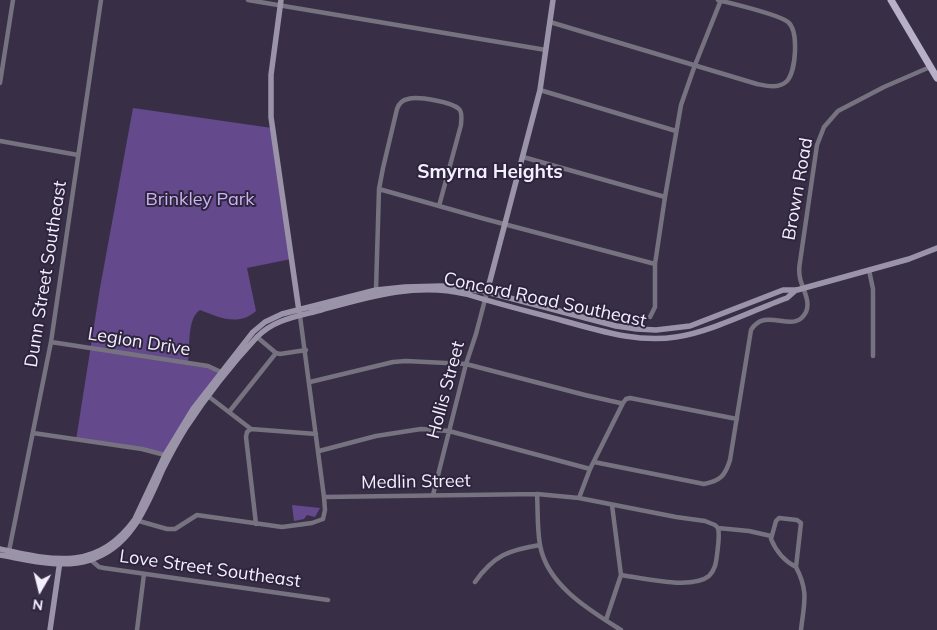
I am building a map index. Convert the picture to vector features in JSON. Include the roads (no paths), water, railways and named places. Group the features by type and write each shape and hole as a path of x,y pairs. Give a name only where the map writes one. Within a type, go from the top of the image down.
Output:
{"main road":[{"path":"487,292 540,90 553,0"},
{"path":"891,0 937,78"},
{"path":"280,2 271,75 271,117 300,312"},
{"name":"Concord Road Southeast","path":"60,562 77,563 91,560 114,548 130,533 139,521 176,445 208,396 257,336 274,324 300,312 376,290 428,286 456,287 487,292 616,326 656,330 690,326 783,290 803,289 909,259 937,248"},
{"name":"Concord Road Southeast","path":"60,562 91,555 103,549 122,534 135,519 165,455 193,409 220,372 258,327 273,317 405,291 450,291 613,334 656,339 677,337 704,330 787,298 796,290"},
{"path":"0,550 60,562"},
{"path":"0,555 60,562"},
{"path":"50,630 60,562"}],"street":[{"path":"0,83 13,0"},
{"name":"Dunn Street Southeast","path":"9,551 52,342 101,0"},
{"path":"248,0 280,2 546,50"},
{"path":"550,22 695,65 770,86 782,84 790,74 795,40 792,26 779,18 720,0 695,65 684,97 676,130 655,264 655,307 650,317"},
{"name":"Brown Road","path":"594,462 704,484 719,480 727,469 750,334 753,327 763,319 794,322 802,317 807,305 799,277 800,262 817,145 824,127 832,116 842,108 930,67"},
{"path":"540,90 676,130"},
{"path":"376,290 380,189 384,161 398,105 406,99 427,99 452,105 460,111 462,119 439,206"},
{"path":"0,141 78,155"},
{"path":"523,157 665,198"},
{"path":"380,189 655,264"},
{"path":"870,270 873,289 873,356"},
{"name":"Hollis Street","path":"432,495 487,292"},
{"path":"139,521 167,529 175,529 192,517 200,515 274,527 292,527 320,521 323,518 325,514 324,497 319,451 300,312"},
{"path":"257,336 276,353 306,350"},
{"name":"Legion Drive","path":"52,342 208,366 220,372"},
{"path":"229,412 276,353"},
{"path":"310,382 393,362 466,364 623,403"},
{"path":"208,396 251,428 316,434"},
{"path":"579,498 590,469 626,399 630,398 737,419"},
{"path":"251,428 247,432 246,438 256,524"},
{"path":"319,451 376,436 421,429 449,431 590,469"},
{"path":"33,433 142,449 165,455"},
{"path":"537,494 540,545 550,571 571,595 621,630"},
{"name":"Medlin Street","path":"324,497 537,494 579,498 704,521 718,528 771,536"},
{"path":"606,620 621,575 612,505"},
{"path":"796,566 778,552 771,536 779,518 801,522 796,566 805,590 801,630"},
{"path":"621,575 673,583 701,580 709,576 716,566 718,528"},
{"path":"475,582 488,565 503,554 515,549 540,545"},
{"name":"Love Street Southeast","path":"91,560 99,567 328,600"},
{"path":"137,630 144,574"}],"district":[{"name":"Smyrna Heights","path":"490,172"}],"park label":[{"name":"Brinkley Park","path":"200,200"}]}
